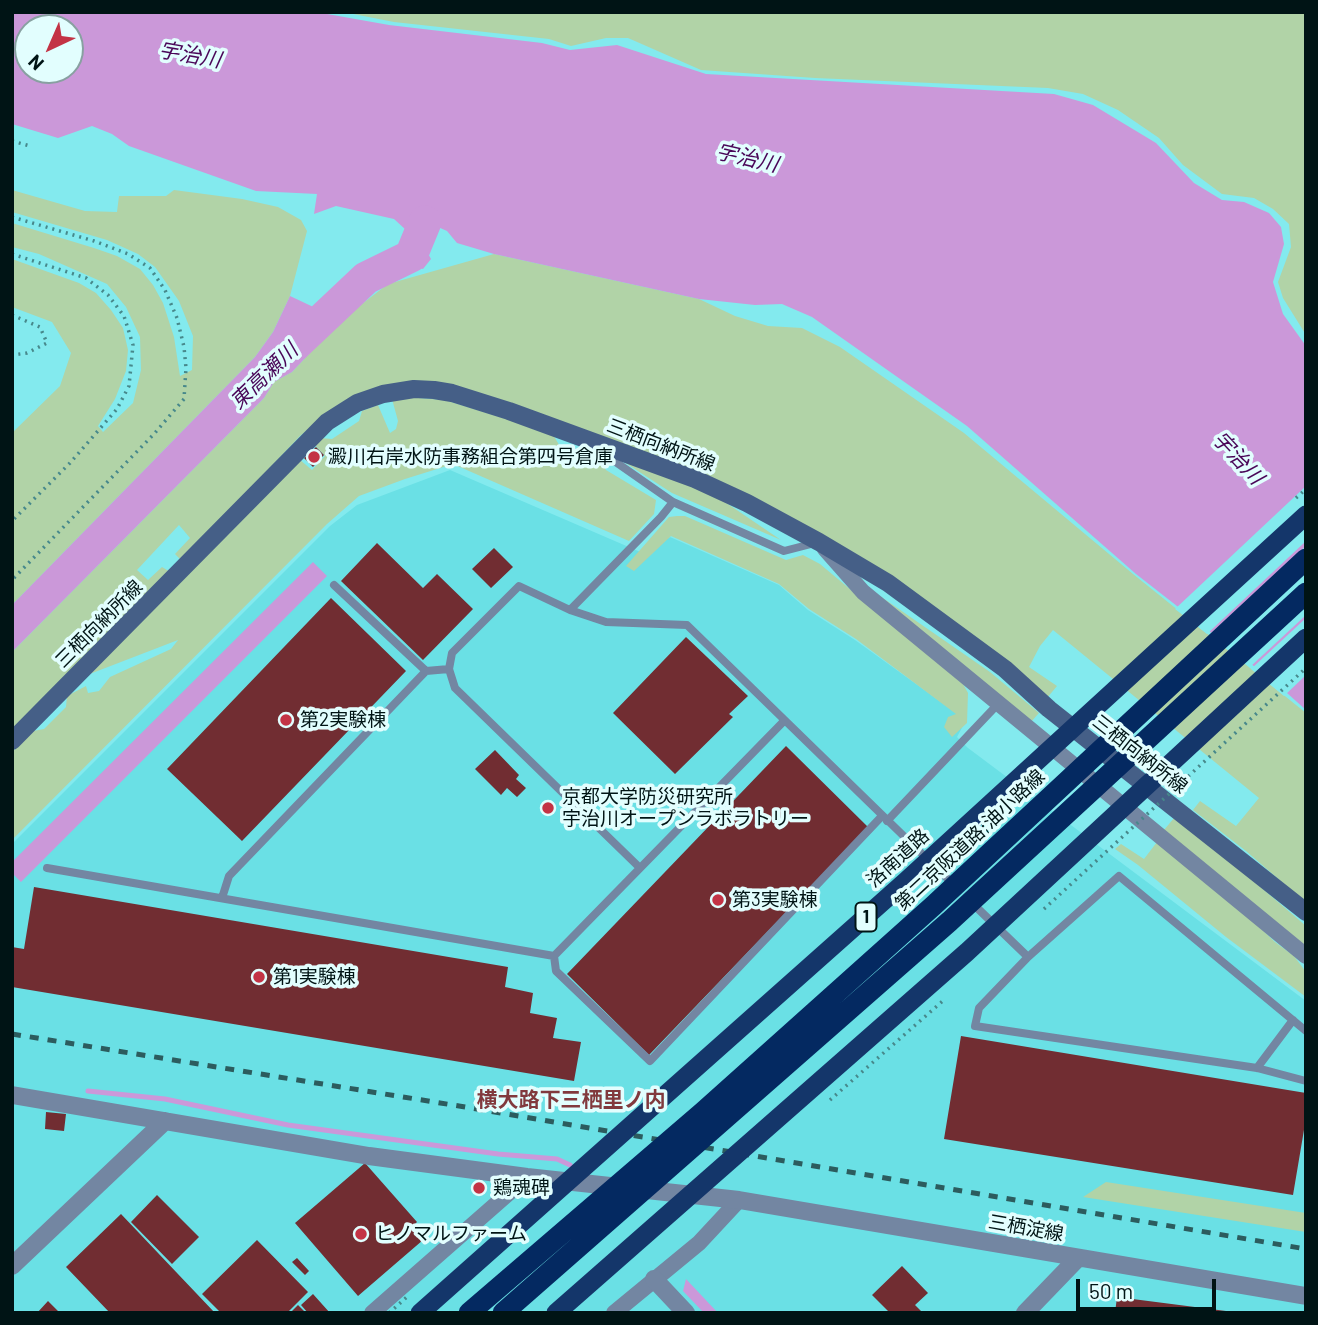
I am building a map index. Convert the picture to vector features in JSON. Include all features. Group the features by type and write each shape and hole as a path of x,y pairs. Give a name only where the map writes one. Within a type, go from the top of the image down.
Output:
{"highway":[{"name":"洛南道路","path":"420,1313 906,881 1306,515"},
{"name":"第二京阪道路;油小路線","path":"469,1313 703,1112 923,915 1306,559"},
{"path":"503,1313 950,921 1306,593"},
{"path":"556,1313 967,952 1306,638"}],"main road":[{"name":"三栖向納所線","path":"12,741 180,573 313,434 357,403 398,391 434,390 509,411 695,479 747,503 888,583 1005,669 1049,709 1306,912"}],"street":[{"path":"819,542 863,592 1306,956"},
{"name":"三栖淀線","path":"12,1095 369,1156 527,1177 739,1200 1306,1296"},
{"path":"12,1266 165,1121"},
{"path":"372,1313 527,1177"},
{"path":"614,1313 699,1243 739,1200"},
{"path":"1025,1313 1078,1258"},
{"path":"654,1279 686,1313"}],"lane":[{"path":"581,437 673,502 784,551 819,542"},
{"path":"570,610 662,517 673,502"},
{"path":"334,585 426,671"},
{"path":"639,867 455,688 449,669 452,653 519,586 570,610 606,622 687,625 1028,957"},
{"path":"222,898 229,876 426,671 449,669"},
{"path":"554,956 556,971 650,1061 998,704"},
{"path":"554,956 784,720"},
{"path":"47,868 554,956"},
{"path":"1306,1031 1119,876 1028,957 979,1008 975,1026 1257,1068 1306,1081"},
{"path":"1257,1068 1293,1020"}],"path":[{"path":"12,142 30,146"},
{"path":"12,217 94,241 128,254 150,268 165,290 177,318 186,368 184,399 154,434 12,580"},
{"path":"12,254 86,278 97,286 108,295 124,316 133,345 129,386 117,408 70,463 12,521"},
{"path":"12,315 40,327 47,343 27,354 12,355"}],"shaded area":[{"name":"京都大学防災研究所 宇治川オープンラボラトリー","path":"450,470 645,554 670,537 779,585 808,610 855,640 966,720 957,737 968,748 1306,1001 1306,1313 12,1313 12,844 330,526 357,505"}],"green space":[{"path":"343,12 1306,12 1306,335 1283,298 1278,282 1291,247 1289,224 1273,209 1254,198 1222,194 1183,165 1159,138 1118,110 1083,94 1048,88 701,70 628,38 606,38 571,46 549,39 394,22"},
{"path":"12,190 85,211 117,212 119,196 166,196 174,190 242,199 278,207 301,220 307,231 290,296 273,332 255,357 12,605 12,433 60,386 71,353 52,322 12,307 12,259 79,283 96,293 123,328 128,350 126,371 115,399 98,426 103,432 133,403 141,370 140,337 126,307 107,284 39,254 12,247 12,223 117,256 140,269 163,303 174,337 180,376 192,370 193,336 179,301 155,267 138,254 107,240 12,212"},
{"path":"494,254 699,299 735,316 768,326 802,328 840,347 964,433 1306,713 1306,903 1193,810 1200,801 1236,826 1259,798 1053,630 1040,646 1029,667 1057,686 1047,698 752,498 449,385 336,407 300,436 182,561 175,554 190,538 179,525 137,570 148,580 162,567 172,573 12,733 12,652 264,398 274,382 292,372 341,320 388,284"},
{"path":"406,397 445,400 552,433 561,448 590,457 597,455 606,470 656,500 654,514 629,541 453,464 359,496 327,524 12,840 12,752 33,731 44,729 66,707 67,696 86,686 88,693 99,691 110,677 171,649 178,640 82,677 299,459 312,470 325,456 314,444 320,438 332,439 359,421 362,411 378,405 390,433 396,429 398,421 392,399"},
{"path":"610,453 719,498 781,540 672,493"},
{"path":"685,516 786,560 803,555 820,564 963,684 968,693 967,723 952,737 944,727 948,717 956,714 856,639 809,609 779,584 671,536 634,571 626,566 669,517"},
{"path":"880,596 990,672 1039,713 1030,723"},
{"path":"1174,818 1228,859 1306,926 1306,947 1164,830"},
{"path":"1157,842 1294,956 1306,972 1306,997 1115,849 1121,844 1144,859"},
{"path":"1106,1182 1306,1213 1306,1232 1083,1197"}],"water":[{"name":"宇治川","path":"12,12 316,12 389,25 542,43 570,50 617,45 706,74 1054,94 1093,105 1156,143 1194,183 1222,200 1244,202 1269,213 1281,227 1284,244 1273,282 1283,314 1306,346 1306,710 1136,574 967,426 812,317 782,304 755,305 699,299 494,254 457,243 447,231 438,227 425,248 431,259 423,269 407,264 400,250 406,230 394,219 336,206 314,214 317,194 256,191 129,146 112,134 92,126 58,138 12,124"},
{"path":"290,296 341,320 292,372 274,382 264,398 12,652 12,605 255,357 273,332"},
{"path":"313,562 327,576 21,882 12,873 12,862"},
{"path":"686,1279 718,1313 704,1313 683,1291"}],"pier":[{"path":"1306,486 1306,541 1207,634 1175,609"},
{"path":"1306,546 1306,615 1250,667 1209,635"},
{"path":"1306,618 1306,675 1284,696 1251,669"}],"building":[{"name":"澱川右岸水防事務組合第四号倉庫","path":"316,447 324,455 313,467 304,458"},
{"path":"377,543 423,588 437,574 473,609 423,660 341,581"},
{"path":"494,548 513,567 491,588 472,569"},
{"name":"第2実験棟","path":"331,598 406,671 242,841 167,769"},
{"path":"686,637 748,696 729,714 733,717 675,774 613,713"},
{"name":"第3実験棟","path":"786,746 868,827 649,1055 567,974"},
{"path":"495,750 519,775 516,779 526,788 517,797 507,788 501,795 475,769"},
{"name":"第1実験棟","path":"34,887 508,967 505,987 533,993 530,1013 557,1018 553,1038 581,1042 574,1081 12,987 12,947 24,949"},
{"path":"961,1036 1306,1093 1306,1118 1293,1195 944,1139"},
{"path":"46,1112 66,1114 64,1131 45,1129"},
{"name":"ヒノマルファーム","path":"365,1163 417,1222 412,1227 423,1240 358,1296 295,1223"},
{"path":"157,1195 199,1237 172,1264 131,1222"},
{"path":"121,1214 215,1313 110,1313 66,1267"},
{"path":"257,1240 308,1292 287,1313 221,1313 202,1294"},
{"path":"297,1258 309,1271 305,1275 292,1262"},
{"path":"902,1266 928,1293 915,1305 923,1313 890,1313 872,1295"},
{"path":"313,1294 330,1313 308,1313 301,1305"},
{"path":"1117,1297 1226,1311 1226,1313 1115,1313"},
{"path":"48,1301 60,1313 37,1313"},
{"path":"298,1305 306,1313 290,1313"}],"waterway":[{"name":"東高瀬川","path":"295,345 366,278 411,256 425,222"},
{"path":"88,1091 165,1099 288,1125 498,1154 557,1159 570,1165"}],"railway":[{"path":"12,1034 459,1106 1306,1249"}],"place":[{"name":"澱川右岸水防事務組合第四号倉庫","path":"314,457"},
{"name":"第2実験棟","path":"286,720"},
{"name":"京都大学防災研究所 宇治川オープンラボラトリー","path":"548,808"},
{"name":"第3実験棟","path":"718,900"},
{"name":"第1実験棟","path":"259,977"},
{"name":"鶏魂碑","path":"479,1188"},
{"name":"ヒノマルファーム","path":"361,1234"}],"district":[{"name":"横大路下三栖里ノ内","path":"571,1100"}]}
